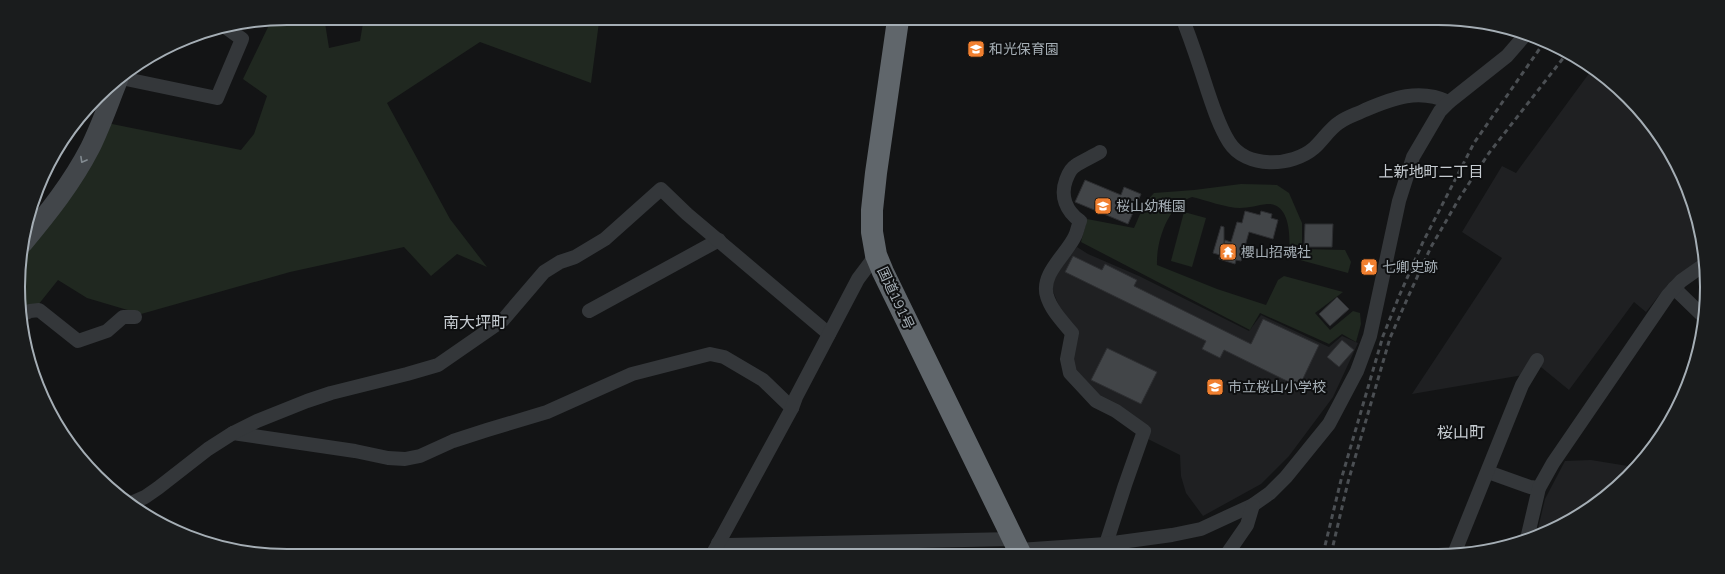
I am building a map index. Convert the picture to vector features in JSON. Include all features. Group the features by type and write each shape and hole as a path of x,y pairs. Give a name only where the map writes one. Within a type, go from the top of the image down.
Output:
{"highway":[{"name":"国道191号","path":"897,25 872,210 872,232 876,255 1018,548"}],"main road":[{"path":"30,234 53,207 79,168 114,90"}],"street":[{"path":"1185,25 1217,116 1230,143 1242,155 1254,160 1264,162 1284,160 1305,154 1314,148 1339,122 1398,97 1410,95 1436,96 1449,102"},
{"path":"128,79 217,98 242,40 231,31"},
{"path":"715,549 728,545 884,548 1018,548 1106,544 1172,535 1201,529 1253,505 1270,493 1307,453 1329,424 1346,394 1370,336 1399,201 1413,157 1440,111 1449,102 1507,56 1522,39"},
{"path":"1100,152 1074,167 1070,171 1064,189 1065,202 1073,216 1080,221 1075,236 1054,267 1046,287 1047,297 1072,333 1067,359 1070,373 1096,401 1116,411 1144,431 1124,485 1106,544"},
{"path":"136,501 158,488 208,448 233,433 274,414 307,401 438,364 503,320 544,272 560,262 575,257 605,239 661,189 687,214 829,334"},
{"path":"589,311 719,240"},
{"path":"715,549 792,408 796,397 858,280 876,255"},
{"path":"1528,533 1539,488 1553,463 1648,322 1674,288 1699,269"},
{"path":"1674,288 1699,312"},
{"path":"27,313 39,310 78,341 106,331 123,317 135,317"},
{"path":"233,433 355,451 388,458 405,459 420,456 453,441 547,412 632,374 710,354 724,357 763,380 792,408"},
{"path":"1457,548 1522,385 1537,360"},
{"path":"1488,472 1530,487 1539,488"},
{"path":"1230,549 1247,525 1253,505"}],"shaded area":[{"path":"325,25 329,48 360,41 363,25 599,25 591,83 480,42 387,103 450,219 487,267 457,254 431,276 404,247 290,272 141,314 87,298 58,280 38,305 26,309 25,287 27,253 30,238 107,123 241,150 254,134 267,96 243,79 269,26"},
{"path":"1589,73 1611,90 1635,114 1656,141 1665,156 1686,203 1695,236 1698,260 1665,288 1646,312 1634,302 1569,390 1536,363 1529,374 1412,394 1502,258 1462,232 1502,166 1516,173"},
{"path":"1241,184 1277,185 1289,193 1302,223 1302,249 1345,250 1351,262 1348,273 1289,257 1290,242 1288,224 1281,210 1275,205 1267,204 1247,208 1235,208 1192,197 1176,207 1165,225 1161,235 1157,265 1217,289 1266,305 1278,280 1284,276 1343,292 1315,313 1330,330 1353,311 1360,313 1361,324 1356,342 1342,334 1329,344 1260,313 1250,330 1081,242 1087,219 1134,228 1145,203 1154,193"},
{"path":"1184,212 1206,218 1192,267 1171,261"},
{"name":"市立桜山小学校","path":"1077,247 1088,254 1139,276 1249,331 1261,315 1329,347 1342,336 1358,343 1333,397 1289,456 1261,484 1203,516 1186,493 1181,476 1180,455 1148,439 1101,398 1072,365 1062,314 1051,286 1059,269"},
{"path":"1591,460 1629,466 1611,484 1584,505 1554,522 1538,529 1545,499 1565,461"}],"building":[{"path":"1085,180 1121,195 1124,187 1141,194 1128,224 1075,202"},
{"path":"1245,211 1260,215 1261,211 1272,214 1271,218 1278,220 1273,239 1249,232 1241,261 1236,260 1235,264 1219,259 1220,255 1213,253 1221,226 1224,227 1224,243 1225,240 1231,242 1237,222 1242,223"},
{"path":"1305,224 1333,224 1332,247 1304,247"},
{"path":"1073,256 1102,270 1105,264 1137,280 1134,286 1251,344 1263,319 1319,345 1299,387 1224,350 1220,358 1202,349 1206,341 1065,272"},
{"path":"1337,297 1349,309 1330,326 1319,314"},
{"path":"1342,340 1354,350 1339,367 1327,357"},
{"path":"1107,348 1157,372 1141,404 1091,380"}],"railway":[{"path":"1324,549 1341,480 1383,336 1400,294 1423,242 1474,143 1541,46"},
{"path":"1332,549 1348,482 1390,338 1431,247 1460,197 1489,153 1564,57"}],"place":[{"name":"和光保育園","path":"976,49"},
{"name":"桜山幼稚園","path":"1103,206"},
{"name":"櫻山招魂社","path":"1228,252"},
{"name":"七卿史跡","path":"1369,267"},
{"name":"市立桜山小学校","path":"1215,387"}],"district":[{"name":"上新地町二丁目","path":"1431,171"},
{"name":"南大坪町","path":"475,322"},
{"name":"桜山町","path":"1461,432"}]}
